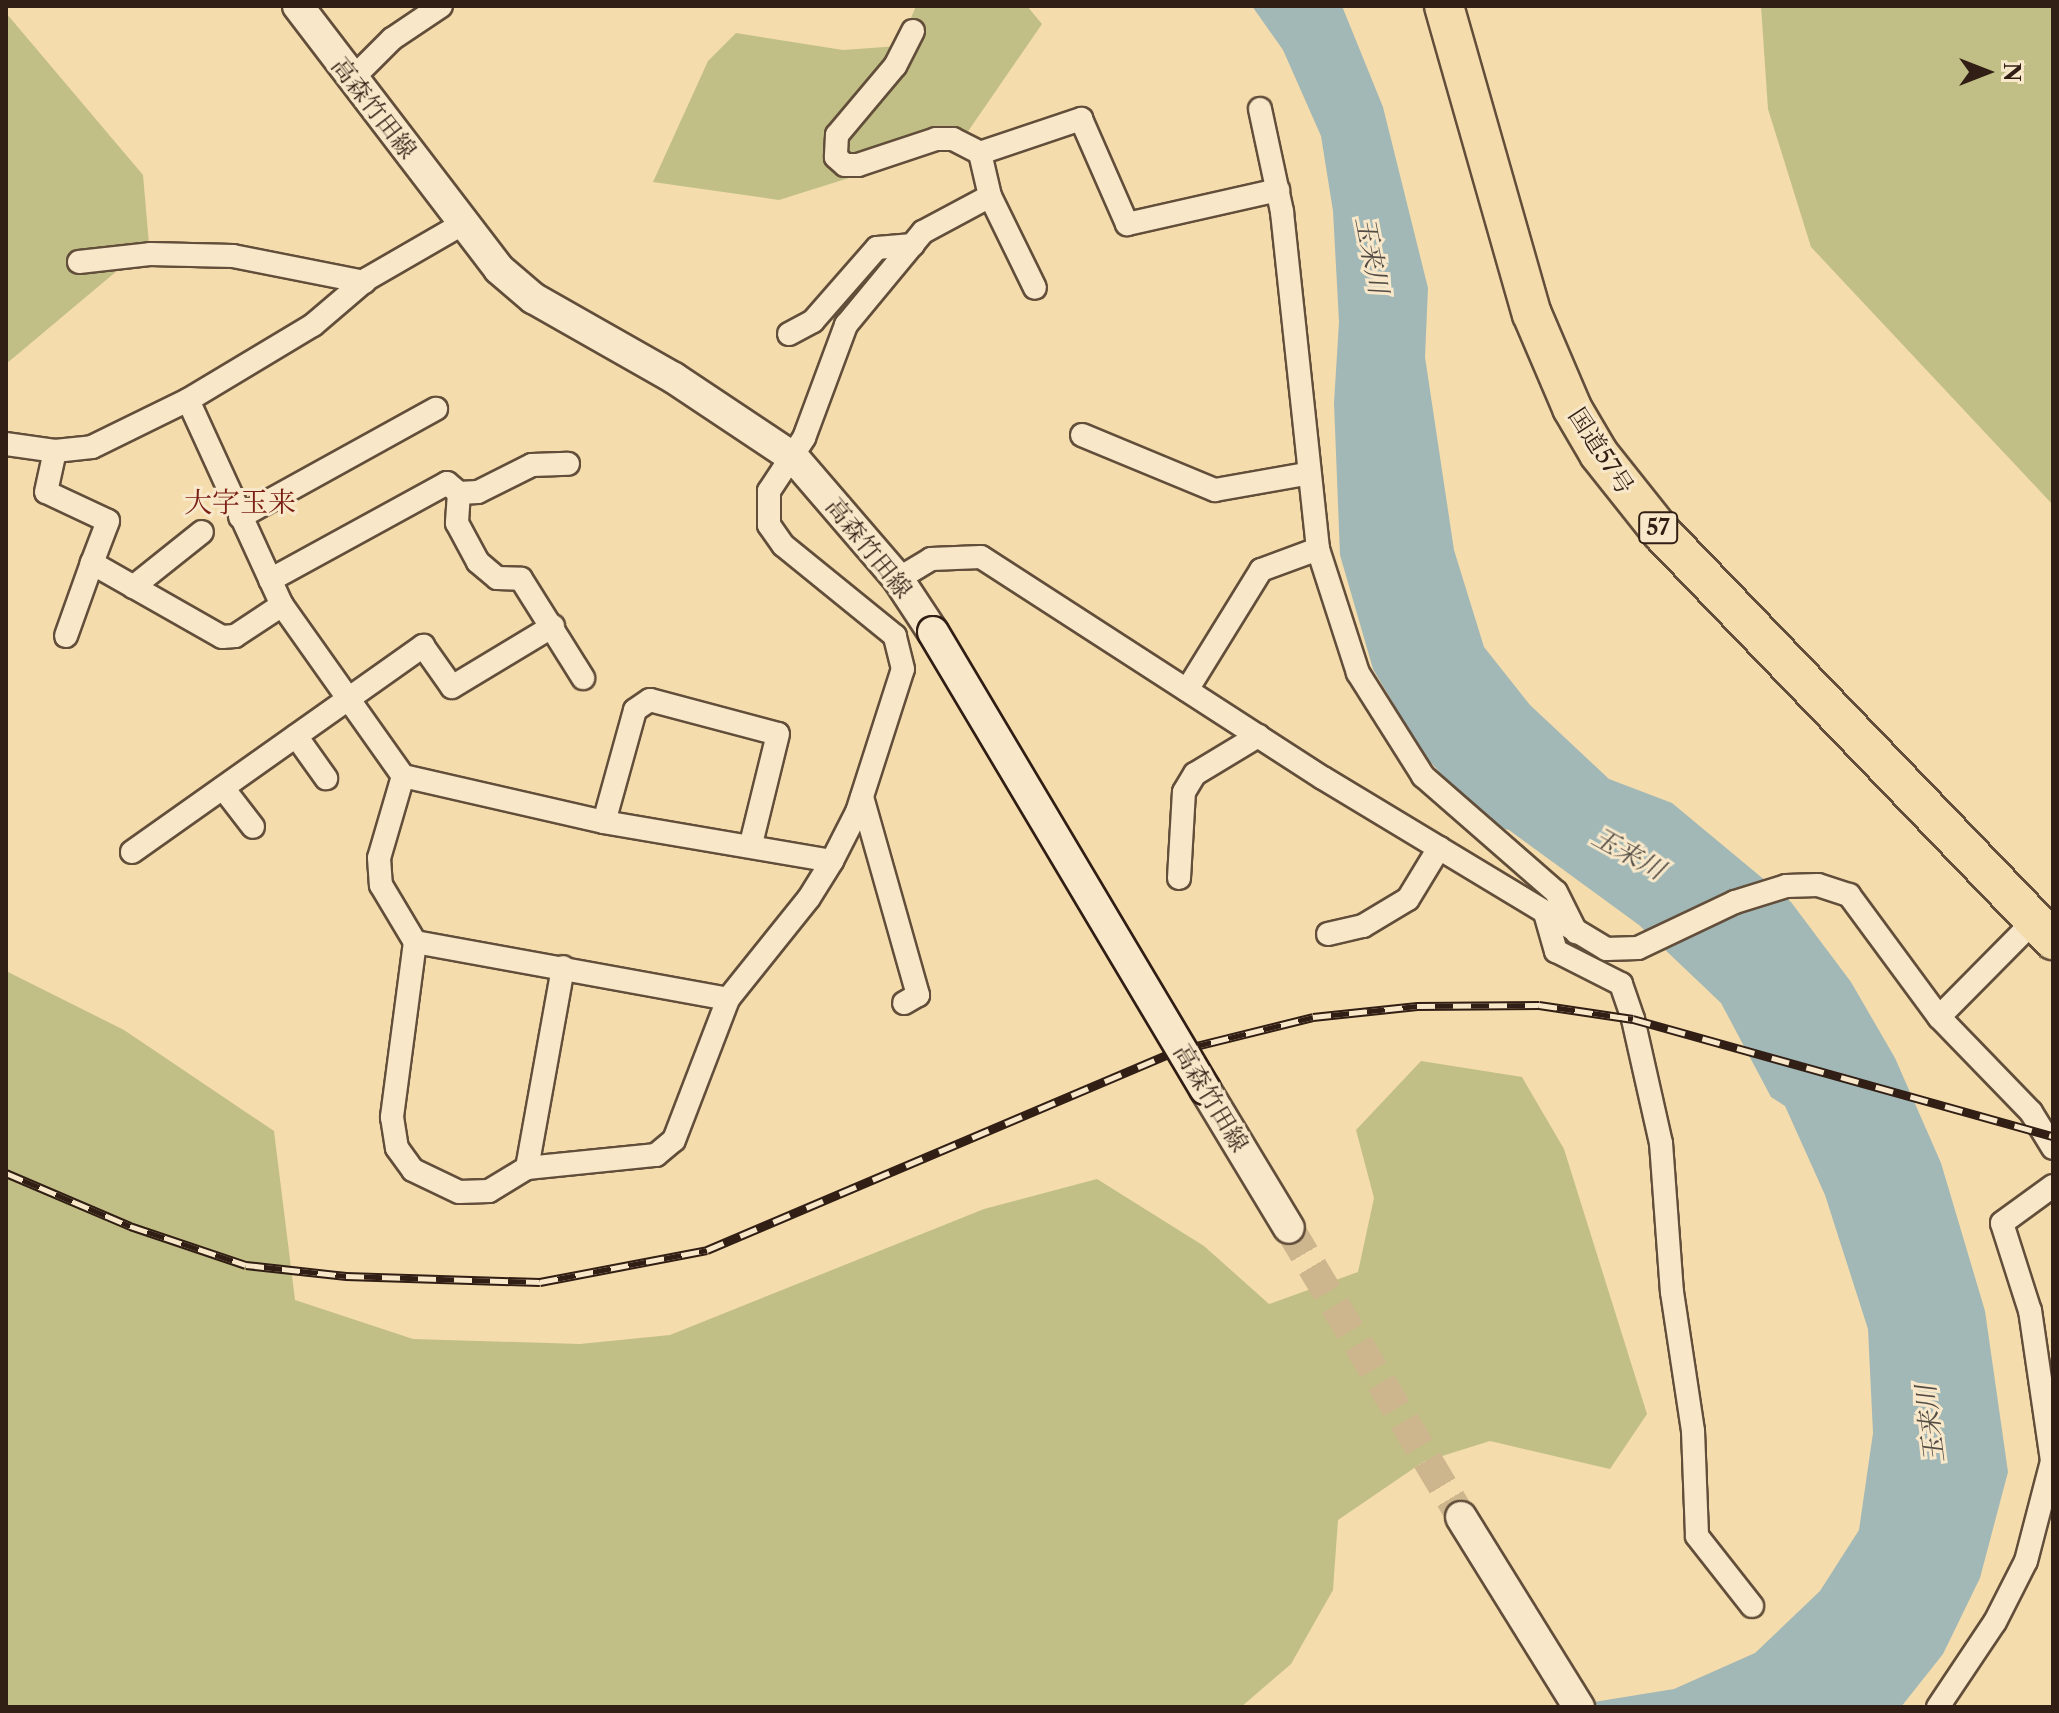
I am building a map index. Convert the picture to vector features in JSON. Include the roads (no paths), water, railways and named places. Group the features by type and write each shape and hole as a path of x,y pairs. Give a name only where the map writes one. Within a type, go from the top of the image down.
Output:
{"highway":[{"name":"国道57号","path":"1444,6 1532,314 1566,397 1599,454 1661,532 2043,931"}],"main road":[{"name":"高森竹田線","path":"298,6 351,80 499,269 533,298 674,378 794,458 898,579 933,632 1289,1228"},
{"path":"1461,1517 1579,1707"}],"street":[{"path":"351,80 392,39 441,6"},
{"path":"913,31 895,66 837,135 836,157 858,165 936,139 953,139 980,153 1081,119 1127,224 1278,190"},
{"path":"1260,109 1278,190 1298,336 1306,474 1318,549 1358,673 1423,776 1556,892 1576,932"},
{"path":"980,153 990,196 1035,288"},
{"path":"403,776 379,858 381,885 415,942 392,1117 397,1148 413,1170 459,1192 489,1191 527,1168 656,1155 674,1140 728,999 832,861 862,797 903,669 895,636 783,545 769,525 769,491 794,458 846,325 923,232 990,196"},
{"path":"6,444 55,451 92,447 188,400 313,325 364,282 464,223"},
{"path":"789,334 813,321 877,248 913,245"},
{"path":"79,262 150,254 233,256 364,282"},
{"path":"188,400 282,605 344,699 403,776 604,822 751,844 832,861"},
{"path":"240,517 436,409"},
{"path":"1082,435 1215,490 1306,474"},
{"path":"55,451 46,492 108,521 66,636"},
{"path":"270,580 447,483 459,493 478,492 532,465 568,464"},
{"path":"459,493 457,523 478,562 497,578 521,579 583,678"},
{"path":"133,587 202,532"},
{"path":"1187,690 1261,570 1318,549"},
{"path":"898,579 931,559 981,557 1258,736 1606,949 1638,948 1735,902 1786,886 1818,885 1849,895 1866,911 1939,1017 2042,1115 2053,1148"},
{"path":"92,563 222,637 235,636 282,605"},
{"path":"132,852 423,646 452,687 553,626"},
{"path":"604,822 635,710 650,700 778,734 751,844"},
{"path":"296,736 326,778"},
{"path":"1179,878 1184,792 1195,774 1258,736"},
{"path":"223,788 253,827"},
{"path":"862,797 918,995 904,1003"},
{"path":"1328,934 1363,926 1408,899 1439,848"},
{"path":"1545,913 1556,951 1621,984 1633,1019 1661,1143 1672,1292 1693,1431 1697,1536 1752,1606"},
{"path":"1939,1017 2043,931"},
{"path":"415,942 728,999"},
{"path":"527,1168 563,967"},
{"path":"1938,1707 1995,1622 2026,1561 2052,1461 2030,1311 2002,1223 2053,1186"}],"water":[{"name":"玉来川","path":"1252,6 1342,6 1383,107 1428,288 1425,357 1454,550 1484,647 1530,705 1609,779 1672,803 1791,902 1851,982 1895,1058 1941,1163 1985,1311 2008,1472 1980,1578 1943,1654 1901,1707 1563,1707 1674,1689 1755,1653 1820,1591 1859,1530 1873,1433 1868,1329 1825,1195 1785,1106 1771,1097 1721,1003 1639,925 1509,830 1488,825 1423,754 1373,669 1340,555 1334,403 1339,322 1333,211 1321,136 1283,50"}],"tunnel":[{"path":"1289,1228 1461,1517"}],"railway":[{"path":"6,1173 130,1226 246,1265 346,1276 540,1282 707,1250 1176,1051 1313,1017 1417,1006 1539,1005 1633,1019 2053,1136"}],"district":[{"name":"大字玉来","path":"240,502"}]}
